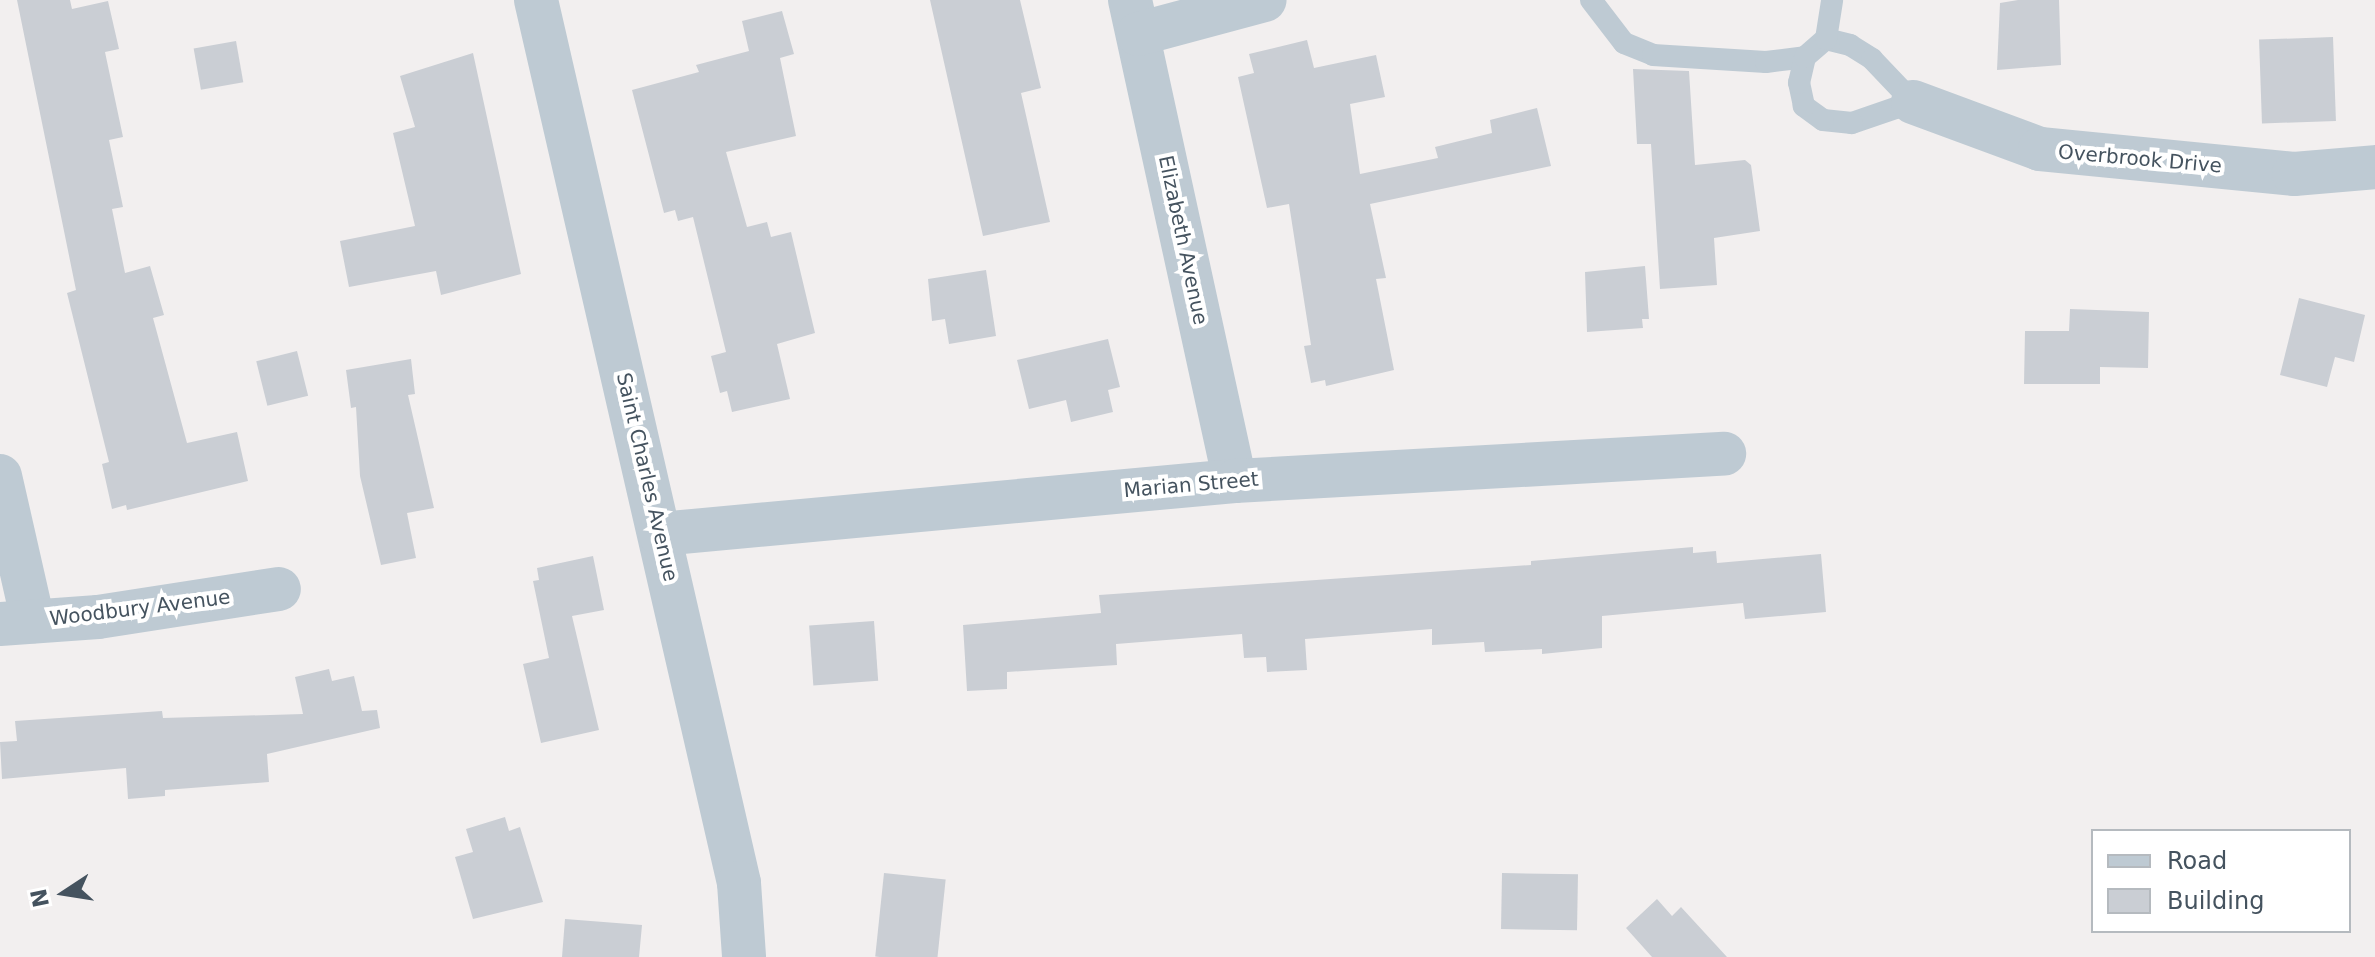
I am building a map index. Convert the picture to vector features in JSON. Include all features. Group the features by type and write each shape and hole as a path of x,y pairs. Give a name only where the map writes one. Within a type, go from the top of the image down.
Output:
{"street":[{"name":"Saint Charles Avenue","path":"536,0 739,883 744,957"},
{"path":"1134,17 1265,0"},
{"name":"Elizabeth Avenue","path":"1134,17 1235,481"},
{"name":"Overbrook Drive","path":"1913,102 2040,149 2294,174 2375,167"},
{"name":"Marian Street","path":"660,534 1235,481 1724,454"},
{"path":"0,476 16,623"},
{"name":"Woodbury Avenue","path":"16,623 279,589"}],"lane":[{"path":"1591,0 1624,43 1653,55 1766,62 1805,57 1826,39 1832,0"},
{"path":"1805,57 1799,83 1804,106 1823,120 1852,123 1913,102 1872,59 1850,45 1826,39"}],"building":[{"path":"17,0 70,0 72,9 108,1 119,49 105,52 123,137 109,140 123,207 112,209 125,273 150,266 164,315 153,318 187,443 237,432 248,481 127,510 126,505 112,509 102,464 109,462 67,293 76,290"},
{"path":"930,0 1020,0 1041,88 1021,93 1050,222 983,236"},
{"path":"2059,0 2061,65 1997,70 2000,3"},
{"path":"782,11 794,54 780,58 796,136 726,152 747,227 767,222 771,237 791,232 815,333 777,344 790,399 732,412 727,391 720,393 711,356 726,352 693,217 678,221 675,210 664,213 632,90 699,72 696,65 749,51 742,21"},
{"path":"2333,37 2336,121 2262,124 2259,40"},
{"path":"1307,40 1314,68 1376,55 1385,97 1350,104 1360,174 1438,158 1435,147 1492,133 1490,120 1537,108 1551,166 1370,204 1386,278 1376,279 1394,370 1326,386 1325,380 1311,383 1304,346 1311,345 1289,204 1267,208 1238,77 1254,73 1249,54"},
{"path":"236,41 243,82 201,90 194,48"},
{"path":"473,53 521,274 441,295 436,271 349,287 340,241 415,226 393,133 415,127 400,76"},
{"path":"1633,69 1689,71 1695,165 1745,160 1751,165 1760,231 1714,238 1717,285 1660,289 1651,144 1637,144"},
{"path":"1645,266 1649,319 1642,319 1643,328 1587,332 1585,272"},
{"path":"986,270 996,336 949,344 945,319 932,321 928,279"},
{"path":"2299,298 2365,315 2354,362 2335,357 2327,387 2280,375"},
{"path":"2070,309 2149,312 2148,368 2100,367 2100,384 2024,384 2025,331 2069,331"},
{"path":"1108,339 1120,387 1108,390 1113,412 1071,422 1066,400 1029,409 1017,360"},
{"path":"297,351 308,396 267,406 256,361"},
{"path":"411,359 415,394 408,395 434,508 407,513 416,558 381,565 360,476 356,407 351,408 346,370"},
{"path":"1693,547 1693,553 1716,551 1717,563 1821,554 1826,612 1745,619 1743,603 1602,616 1602,648 1542,654 1542,649 1485,652 1484,642 1432,645 1432,629 1305,639 1307,670 1267,672 1266,657 1244,658 1242,634 1116,644 1117,665 1007,672 1007,689 967,691 963,625 1101,613 1099,595 1531,565 1531,561"},
{"path":"593,556 604,610 572,616 599,730 541,743 523,664 549,658 533,581 539,580 537,568"},
{"path":"874,621 878,681 813,685 809,626"},
{"path":"329,669 332,681 354,676 362,711 377,710 380,728 267,754 269,782 165,790 165,796 128,799 126,768 2,779 0,742 17,741 15,721 162,711 163,718 303,714 295,677"},
{"path":"505,817 509,831 520,827 543,902 473,919 455,857 473,852 466,829"},
{"path":"884,873 946,879 938,957 875,957"},
{"path":"1502,873 1578,874 1577,930 1501,929"},
{"path":"1657,899 1672,916 1681,907 1727,957 1652,957 1626,928"},
{"path":"565,919 642,925 639,957 562,957"}]}
